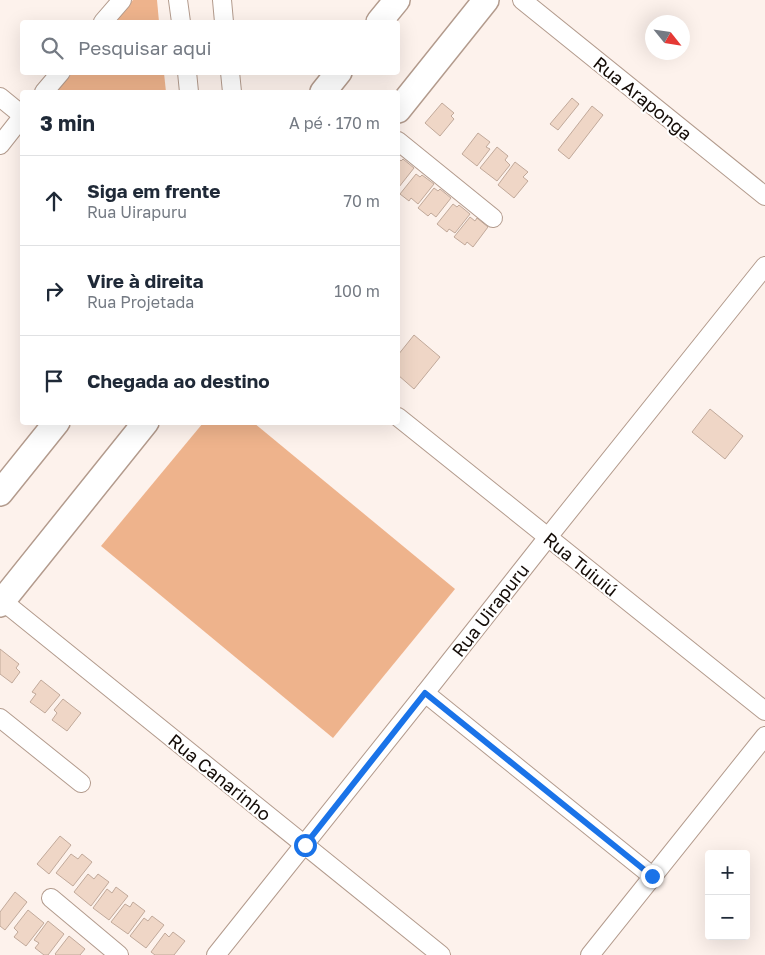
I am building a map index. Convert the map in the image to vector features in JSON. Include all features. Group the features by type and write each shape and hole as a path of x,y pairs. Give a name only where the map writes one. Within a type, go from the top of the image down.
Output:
{"street":[{"path":"105,20 122,0"},
{"path":"178,0 181,20"},
{"path":"222,0 224,20"},
{"path":"381,20 397,0"},
{"path":"400,108 486,0"},
{"name":"Rua Araponga","path":"522,0 765,196"},
{"path":"46,90 58,75"},
{"path":"187,75 189,90"},
{"path":"230,75 232,90"},
{"path":"325,90 337,75"},
{"path":"0,97 20,114"},
{"path":"0,145 20,119"},
{"path":"400,144 493,218"},
{"name":"Rua Uirapuru","path":"216,955 765,266"},
{"name":"Rua Tuiuiú","path":"400,419 765,711"},
{"path":"0,493 55,425"},
{"path":"1,601 144,425"},
{"name":"Rua Canarinho","path":"1,601 441,955"},
{"path":"425,693 652,876"},
{"path":"0,718 81,783"},
{"path":"590,955 765,736"},
{"path":"51,898 120,955"}],"shaded area":[{"path":"133,0 157,0 159,20 116,20"},
{"path":"70,75 164,75 166,90 58,90"},
{"path":"201,425 256,425 455,589 333,738 101,546"}],"building":[{"path":"572,98 579,104 558,130 550,124"},
{"path":"442,103 454,113 451,116 454,119 440,136 425,123"},
{"path":"592,106 603,115 569,159 558,150"},
{"path":"478,133 490,142 486,147 490,149 477,166 462,154"},
{"path":"497,147 508,156 505,160 510,165 497,181 480,168"},
{"path":"403,159 414,168 400,186 400,160"},
{"path":"515,162 528,172 523,177 528,181 514,198 498,185"},
{"path":"416,174 420,177 422,175 434,184 418,204 411,198 409,201 400,194"},
{"path":"434,188 438,191 440,189 451,198 436,217 431,213 428,216 418,208"},
{"path":"453,204 457,207 459,205 470,214 455,233 449,229 447,232 437,224"},
{"path":"470,217 475,221 477,218 488,227 473,247 467,242 465,245 454,237"},
{"path":"414,335 440,357 414,389 400,377 400,352"},
{"path":"710,409 743,436 725,459 692,432"},
{"path":"0,649 19,664 16,668 20,672 12,683 0,674"},
{"path":"41,680 60,695 45,713 30,702 36,694 32,692"},
{"path":"63,699 81,713 67,731 52,720 57,713 54,710"},
{"path":"60,836 71,845 49,874 37,864"},
{"path":"71,854 78,859 82,854 92,862 73,886 56,873"},
{"path":"88,874 94,879 98,874 109,882 91,906 74,892"},
{"path":"116,887 128,896 109,920 93,908 107,889 112,893"},
{"path":"15,892 27,902 5,930 0,926 0,912"},
{"path":"133,902 145,911 128,934 111,922 125,904 130,907"},
{"path":"28,910 44,923 26,946 14,937 18,932 14,928"},
{"path":"152,916 164,925 146,948 130,936 144,918 148,921"},
{"path":"48,921 64,934 48,955 44,955 35,948 39,943 34,940"},
{"path":"173,932 185,941 174,955 155,955 151,952 165,933 169,937"},
{"path":"69,936 85,949 80,955 56,955 55,954"}],"route":[{"path":"305,845 425,693 652,876"}]}
